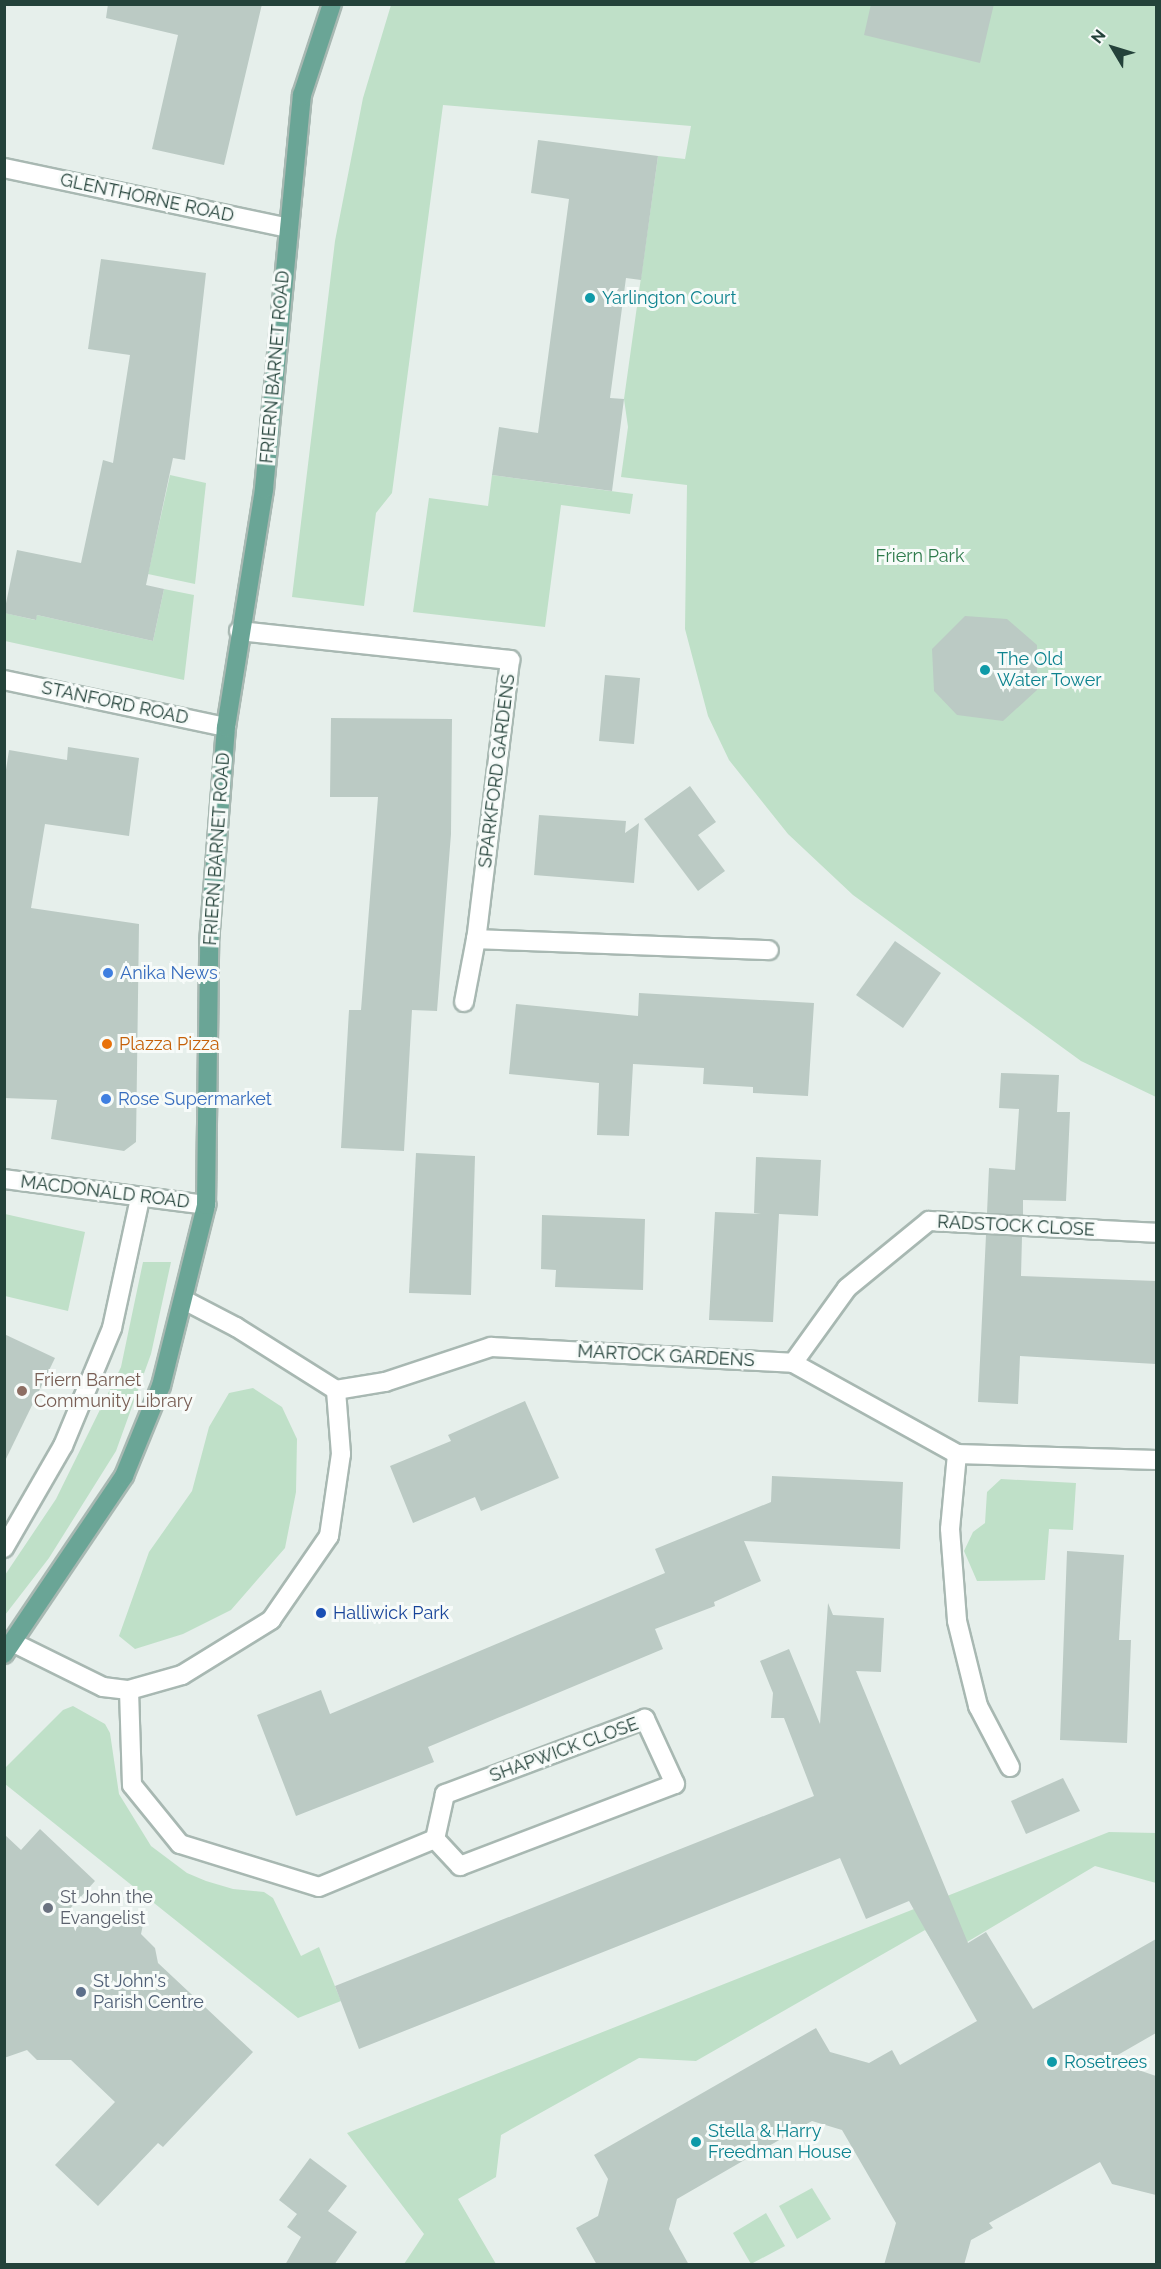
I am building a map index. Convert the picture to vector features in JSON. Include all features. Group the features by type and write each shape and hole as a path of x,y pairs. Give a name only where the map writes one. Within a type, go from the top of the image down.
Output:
{"main road":[{"name":"FRIERN BARNET ROAD","path":"9,1648 124,1476 161,1386 206,1205 209,943 226,727 238,632 264,489 302,95 332,4"}],"street":[{"name":"GLENTHORNE ROAD","path":"4,168 289,228"},
{"name":"SPARKFORD GARDENS","path":"238,632 510,660 476,939 464,1002"},
{"name":"STANFORD ROAD","path":"4,680 226,727"},
{"path":"476,939 769,950"},
{"name":"MACDONALD ROAD","path":"4,1179 206,1205"},
{"path":"4,1548 63,1446 112,1328 140,1198"},
{"name":"RADSTOCK CLOSE","path":"793,1363 847,1288 929,1221 1156,1233"},
{"path":"9,1648 103,1687 129,1690 182,1676 271,1620 329,1536 341,1454 336,1389 236,1327 184,1300"},
{"name":"MARTOCK GARDENS","path":"336,1389 385,1382 491,1347 793,1363 957,1454 1156,1460"},
{"path":"957,1454 950,1529 957,1621 978,1706 1010,1767"},
{"path":"129,1690 132,1785 180,1844 319,1887 435,1839"},
{"name":"SHAPWICK CLOSE","path":"645,1719 675,1784 460,1866 435,1839 444,1794 645,1719"}],"green space":[{"name":"Friern Park","path":"391,5 1156,5 1156,1097 1081,1061 853,895 788,834 729,760 708,716 685,629 687,485 621,477 628,427 624,399 658,156 685,159 691,126 443,105 392,493 376,513 364,606 292,597 335,241 363,98"},
{"path":"170,475 206,483 195,584 148,574"},
{"path":"492,475 633,494 630,514 561,505 545,627 413,612 429,498 488,506"},
{"path":"164,589 194,595 184,680 5,641 5,613 35,620 37,615 153,641"},
{"path":"5,1214 85,1232 68,1311 5,1296"},
{"path":"143,1262 171,1262 151,1354 116,1451 49,1558 5,1615 5,1575 56,1499 121,1367"},
{"path":"253,1388 282,1407 297,1439 296,1492 285,1548 231,1610 183,1634 135,1649 119,1636 149,1552 192,1491 209,1427 229,1393"},
{"path":"1001,1479 1076,1483 1073,1530 1049,1529 1045,1580 977,1581 964,1551 973,1532 985,1523 987,1492"},
{"path":"73,1706 105,1724 110,1733 119,1794 151,1846 187,1873 233,1889 264,1892 273,1898 301,1956 319,1947 341,2001 298,2018 5,1784 5,1768 63,1710"},
{"path":"1109,1832 1156,1833 1156,1883 1095,1866 967,1942 932,1941 925,1930 696,2061 639,2058 501,2135 496,2177 458,2199 496,2264 404,2264 424,2234 347,2133"},
{"path":"812,2188 831,2219 797,2239 779,2206"},
{"path":"766,2213 785,2246 751,2264 733,2233"}],"building":[{"path":"108,4 262,4 224,165 152,149 178,35 106,18"},
{"path":"871,4 994,4 980,63 864,35"},
{"name":"Yarlington Court","path":"538,140 658,156 641,280 626,278 610,398 624,399 612,491 492,475 499,427 538,433 569,199 531,193"},
{"path":"101,259 206,273 185,460 173,458 146,585 164,589 153,641 37,615 36,620 4,613 17,550 81,563 103,460 113,463 130,355 88,349"},
{"name":"The Old Water Tower","path":"965,616 1007,619 1037,645 1037,690 1003,721 957,715 934,691 932,649"},
{"path":"605,675 640,678 634,744 599,741"},
{"path":"331,718 452,719 451,834 437,1011 412,1010 404,1151 341,1148 349,1010 361,1010 378,797 330,797"},
{"path":"68,747 139,758 129,836 45,824 31,908 139,924 136,1142 124,1151 51,1139 57,1100 4,1098 4,783 9,750 67,760"},
{"path":"690,786 716,822 698,835 725,871 698,891 644,819"},
{"path":"539,815 626,821 625,833 639,823 634,883 534,875"},
{"path":"895,941 941,973 903,1028 856,995"},
{"path":"639,993 814,1003 808,1096 753,1093 753,1087 703,1084 704,1068 633,1064 629,1136 597,1135 599,1083 509,1074 516,1004 638,1016"},
{"path":"1001,1073 1059,1075 1057,1112 1070,1112 1066,1201 1023,1200 1023,1215 987,1213 989,1168 1015,1170 1019,1109 999,1108"},
{"path":"416,1153 475,1156 471,1295 409,1293"},
{"path":"756,1157 821,1160 818,1216 779,1214 773,1322 709,1320 715,1212 761,1214 754,1213"},
{"path":"542,1215 645,1219 643,1290 555,1287 556,1270 541,1269"},
{"path":"986,1235 1022,1237 1021,1276 1156,1281 1156,1364 1020,1356 1018,1404 978,1402"},
{"name":"Friern Barnet Community Library","path":"4,1334 55,1358 4,1463"},
{"path":"525,1401 559,1478 481,1511 475,1497 413,1523 390,1466 451,1441 448,1435"},
{"path":"772,1476 903,1482 900,1549 744,1541 761,1581 714,1602 715,1606 655,1629 663,1649 428,1747 434,1762 296,1816 257,1715 321,1690 330,1714 665,1573 655,1549 771,1502"},
{"path":"1067,1551 1124,1555 1119,1640 1131,1640 1127,1743 1060,1740"},
{"path":"828,1603 833,1615 884,1618 881,1672 856,1671 968,1943 986,1932 1033,2009 1156,1939 1156,2033 1109,2060 1156,2076 1156,2195 1112,2184 1100,2162 989,2223 993,2228 971,2240 964,2265 884,2265 896,2223 842,2130 812,2121 677,2199 669,2229 689,2265 597,2265 576,2228 598,2216 608,2179 594,2155 816,2028 830,2052 869,2063 892,2050 900,2065 977,2021 909,1901 866,1919 840,1858 359,2049 335,1986 814,1796 784,1718 771,1718 773,1693 760,1661 789,1649 820,1724"},
{"path":"1063,1778 1080,1811 1026,1834 1011,1801"},
{"path":"40,1829 95,1881 67,1912 144,1920 141,1934 155,1948 158,1963 253,2052 163,2147 158,2143 98,2206 55,2165 115,2102 71,2060 37,2060 27,2050 4,2058 4,1834 21,1850"},
{"path":"310,2158 347,2186 328,2211 357,2232 334,2265 285,2265 301,2237 287,2227 297,2214 279,2200"}],"place":[{"name":"Yarlington Court","path":"590,298"},
{"name":"The Old Water Tower","path":"985,670"},
{"name":"Anika News","path":"108,973"},
{"name":"Plazza Pizza","path":"107,1044"},
{"name":"Rose Supermarket","path":"106,1099"},
{"name":"Friern Barnet Community Library","path":"22,1391"},
{"name":"Halliwick Park","path":"321,1613"},
{"name":"St John the Evangelist","path":"48,1908"},
{"name":"St John's Parish Centre","path":"81,1992"},
{"name":"Rosetrees","path":"1052,2062"},
{"name":"Stella & Harry Freedman House","path":"696,2142"}]}
